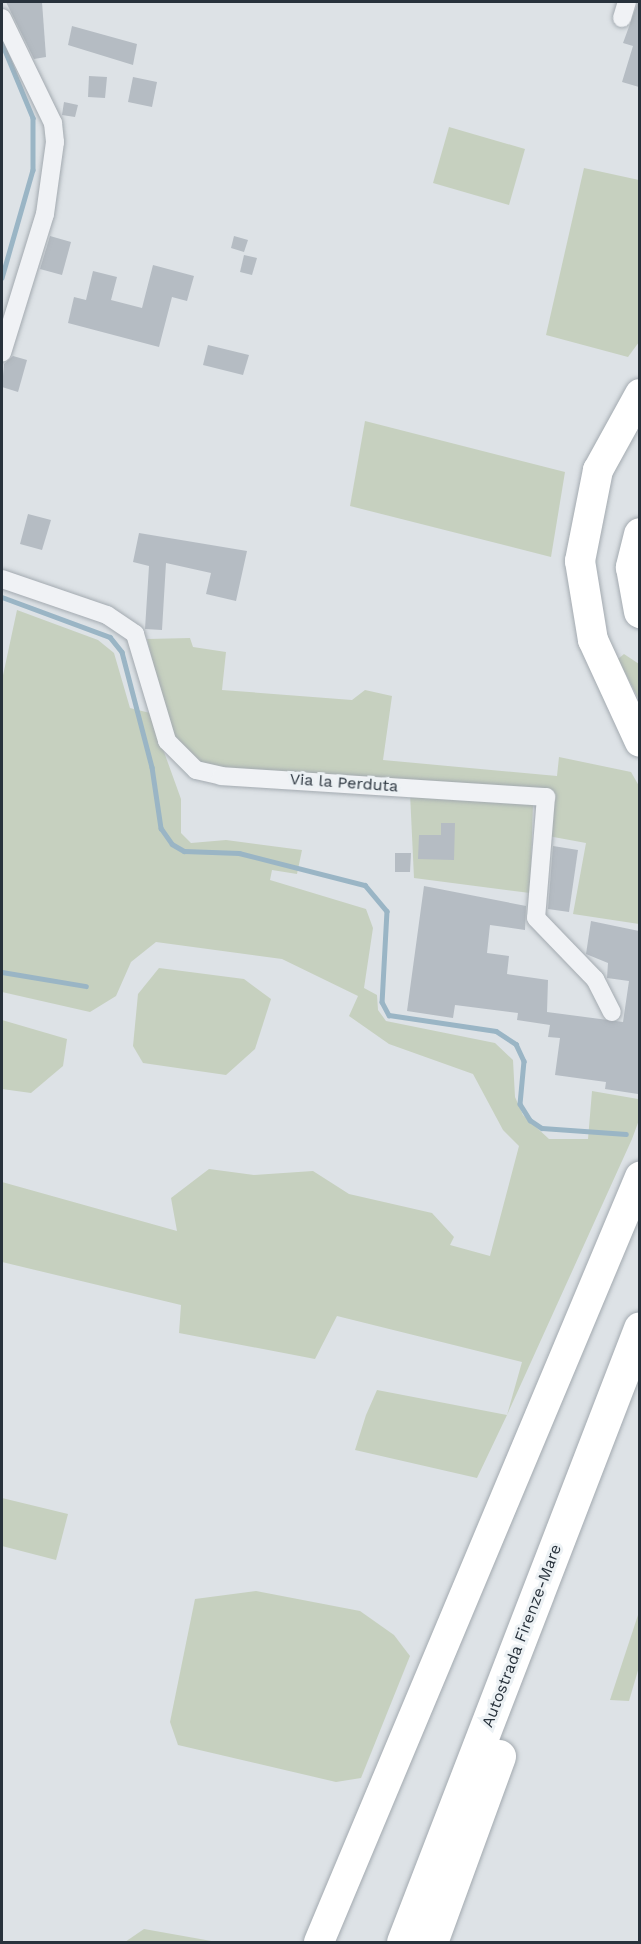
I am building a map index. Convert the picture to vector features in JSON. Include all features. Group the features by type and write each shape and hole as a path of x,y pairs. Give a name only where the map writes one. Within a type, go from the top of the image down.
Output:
{"highway":[{"path":"639,534 632,567 639,611"},
{"name":"Autostrada Firenze-Mare","path":"403,1942 639,1328"},
{"name":"Autostrada Firenze-Mare","path":"430,1942 639,1392"}],"main road":[{"path":"639,394 598,470 580,561 593,640 639,742"},
{"path":"319,1942 639,1177"}],"street":[{"path":"2,18 53,123 55,142 45,214 2,353"},
{"name":"Via la Perduta","path":"2,579 106,615 135,634 168,741 196,770 221,776 546,797 536,918 596,979 612,1012"}],"green space":[{"path":"449,127 525,149 509,205 433,183"},
{"path":"584,168 639,180 639,342 628,357 546,335"},
{"path":"365,421 565,472 551,557 350,506"},
{"path":"17,610 98,640 114,653 130,708 150,713 181,799 181,833 191,843 226,840 302,850 297,874 272,870 270,880 366,909 373,928 364,988 377,995 378,1010 386,1021 495,1043 513,1060 515,1097 523,1115 549,1139 588,1139 592,1091 638,1099 639,1093 639,1120 632,1139 507,1415 522,1362 337,1316 315,1359 179,1333 181,1305 2,1262 2,1182 177,1231 171,1198 209,1169 254,1175 313,1171 349,1194 432,1213 454,1237 450,1245 490,1256 519,1146 503,1130 473,1074 389,1044 349,1016 358,996 282,959 156,942 131,962 116,996 90,1012 2,992 2,680"},
{"path":"190,638 193,647 226,652 222,690 352,700 365,690 392,696 383,760 557,776 559,757 631,772 639,786 639,924 573,914 586,843 548,836 554,791 211,768 182,753 169,726 147,639"},
{"path":"624,654 639,664 639,700 618,659"},
{"path":"410,793 533,804 530,893 414,878"},
{"path":"159,968 244,979 271,999 255,1049 226,1075 143,1063 133,1046 138,994"},
{"path":"2,1020 67,1039 63,1066 31,1093 2,1089"},
{"path":"377,1390 507,1415 477,1478 355,1450"},
{"path":"2,1498 68,1514 56,1560 2,1546"},
{"path":"256,1591 360,1611 394,1635 410,1656 361,1778 336,1782 178,1745 170,1722 195,1599"},
{"path":"639,1612 639,1667 629,1701 610,1700"},
{"path":"144,1929 217,1942 125,1942"}],"building":[{"path":"6,2 42,2 46,57 34,59"},
{"path":"638,2 639,87 622,82 633,46 623,43"},
{"path":"72,26 137,44 133,65 68,45"},
{"path":"89,76 107,77 105,98 88,97"},
{"path":"133,77 157,82 152,107 128,102"},
{"path":"64,102 78,105 75,117 62,115"},
{"path":"50,236 71,242 62,275 40,269"},
{"path":"234,236 248,240 244,252 231,248"},
{"path":"244,255 257,258 252,275 240,272"},
{"path":"153,265 194,276 187,301 172,297 159,347 68,323 74,297 86,300 93,271 117,277 111,300 142,308"},
{"path":"208,345 249,355 243,375 203,365"},
{"path":"13,356 27,360 18,392 2,387 4,364"},
{"path":"28,514 51,520 42,550 20,544"},
{"path":"139,533 247,551 236,601 206,594 211,573 166,563 162,630 145,629 149,566 133,562"},
{"path":"441,823 455,823 454,860 418,859 419,835 441,835"},
{"path":"553,846 578,850 569,912 548,909"},
{"path":"395,853 411,853 410,872 395,872"},
{"path":"424,886 526,906 525,930 490,925 487,953 509,956 507,974 548,980 547,1012 623,1022 629,981 607,978 608,963 586,954 591,921 639,931 638,1094 605,1089 606,1082 555,1075 560,1038 548,1037 550,1025 517,1020 518,1013 455,1005 453,1018 407,1011"}],"waterway":[{"path":"2,43 33,118 33,170 2,278"},
{"path":"2,597 110,637 122,652 152,767 161,828 172,844 184,851 239,853 365,885 387,911 382,1002 389,1015 496,1031 516,1044 524,1061 520,1104 530,1120 542,1128 626,1134"},
{"path":"2,972 86,986"}]}
